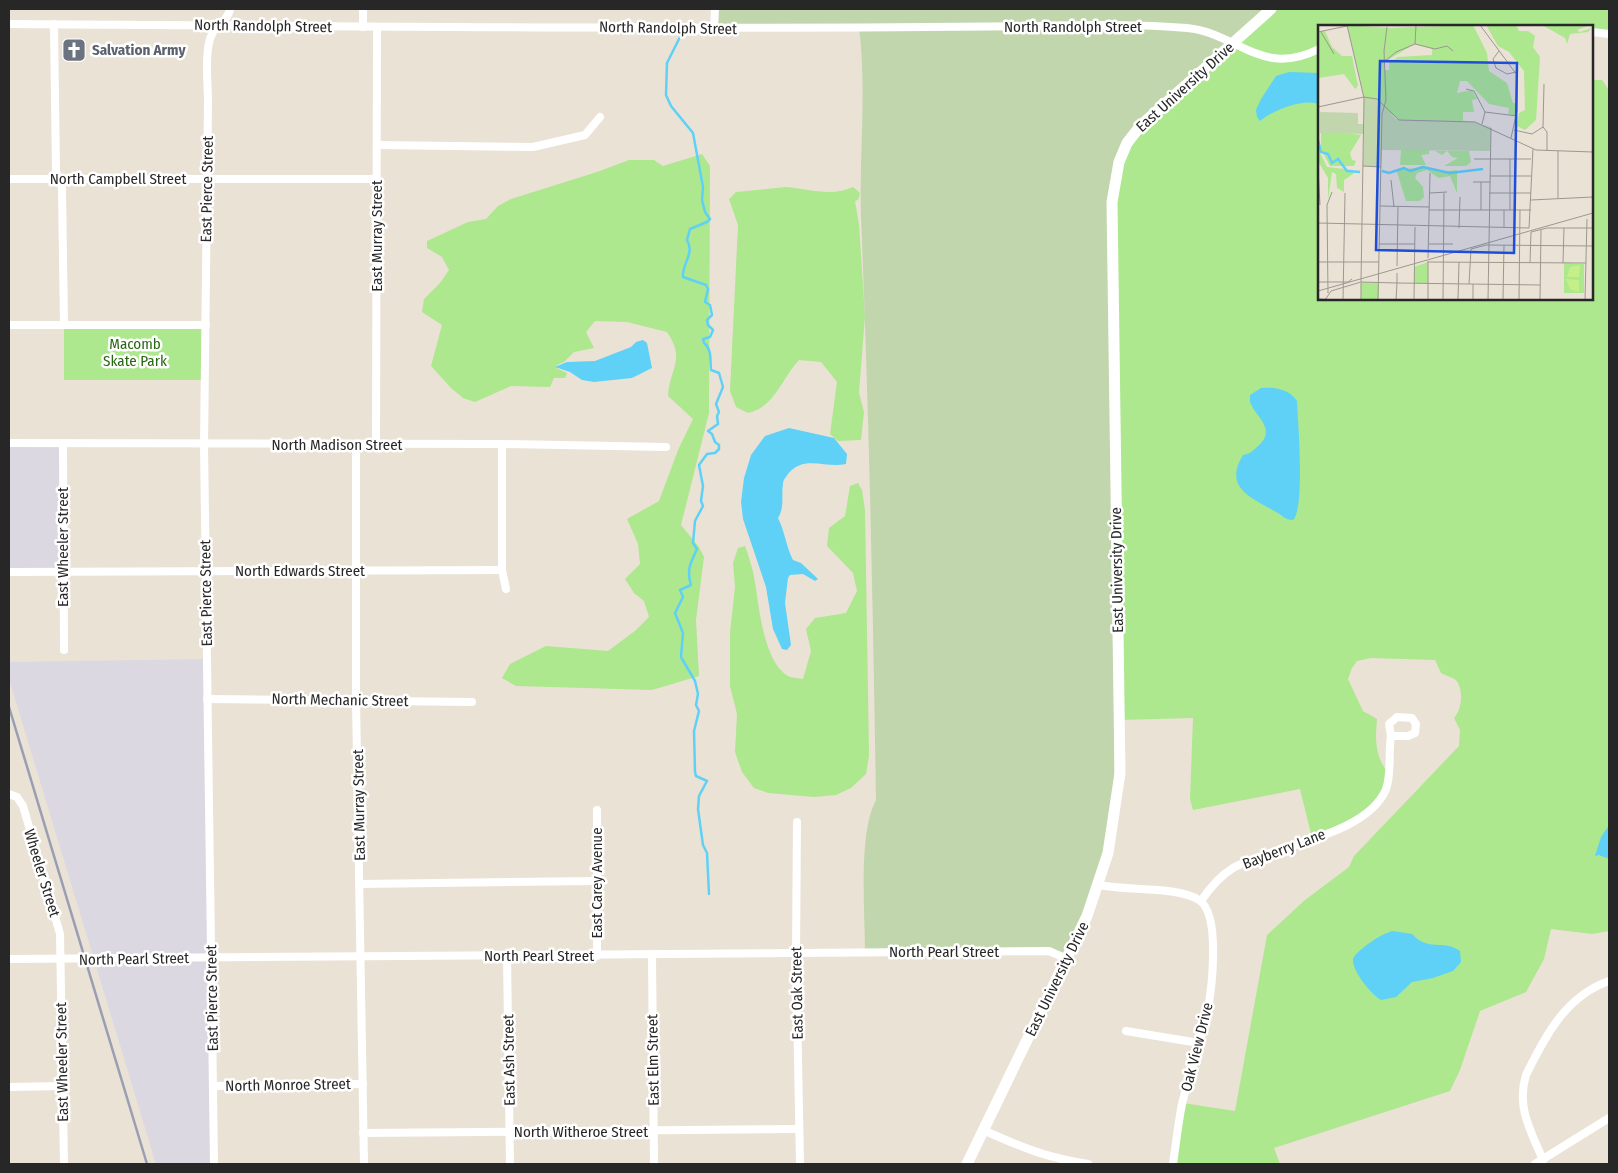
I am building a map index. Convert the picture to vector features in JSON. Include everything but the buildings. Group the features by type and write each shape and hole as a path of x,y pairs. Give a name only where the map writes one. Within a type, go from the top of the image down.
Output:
{"main road":[{"name":"East University Drive","path":"967,1164 1087,916 1099,885 1111,836 1120,773 1113,316 1114,181 1123,152 1137,129 1271,9"}],"street":[{"name":"East Pierce Street","path":"214,1164 204,445 208,45 213,32 228,17 230,9"},
{"path":"363,9 363,27"},
{"path":"714,29 715,9"},
{"name":"North Randolph Street","path":"9,24 363,27 599,26 714,29 1167,27 1204,31 1258,56 1276,58 1299,56 1318,49"},
{"path":"54,24 56,170 62,188 64,325"},
{"name":"East Murray Street","path":"376,445 377,27"},
{"path":"1593,32 1608,35"},
{"path":"377,145 533,147 585,135 600,117"},
{"name":"North Campbell Street","path":"9,179 377,180"},
{"path":"9,325 206,325"},
{"name":"North Madison Street","path":"9,443 204,445 502,444 666,447"},
{"name":"East Wheeler Street","path":"63,444 64,650"},
{"path":"502,444 502,570 506,589"},
{"name":"East Murray Street","path":"356,445 356,700 364,1164"},
{"name":"North Edwards Street","path":"9,572 502,570"},
{"name":"North Mechanic Street","path":"207,699 472,702"},
{"name":"Bayberry Lane","path":"1201,901 1232,869 1348,825 1374,808 1381,799 1388,784 1391,736"},
{"name":"Wheeler Street","path":"9,794 17,796 23,806 31,841 59,926 60,959"},
{"name":"East Carey Avenue","path":"597,810 597,956"},
{"name":"East Oak Street","path":"797,822 796,954 800,1164"},
{"path":"360,884 596,881"},
{"path":"1099,885 1187,894 1201,901"},
{"name":"Oak View Drive","path":"1173,1164 1183,1103 1209,1001 1213,928 1210,914 1201,901"},
{"name":"North Pearl Street","path":"9,959 597,956 1049,951 1067,959"},
{"name":"East Elm Street","path":"652,955 654,1164"},
{"name":"East Ash Street","path":"507,956 510,1164"},
{"name":"East Wheeler Street","path":"60,959 64,1164"},
{"path":"1609,981 1586,991 1568,1006 1526,1075 1522,1088 1522,1108 1539,1162 1609,1118"},
{"path":"1126,1031 1199,1043"},
{"name":"North Monroe Street","path":"213,1086 363,1084"},
{"path":"9,1087 63,1086"},
{"name":"North Witheroe Street","path":"363,1133 653,1132 799,1129"},
{"path":"984,1130 1048,1161 1088,1164"}],"shaded area":[{"path":"9,443 63,444 63,572 9,572"},
{"path":"207,659 214,1164 156,1164 9,679 9,662"}],"green space":[{"path":"715,9 1271,9 1149,116 1116,171 1114,820 1067,959 1055,953 865,952 865,852 870,814 876,800 861,217 863,99 859,27 714,29"},
{"path":"1271,9 1609,9 1609,38 1606,34 1593,32 1593,25 1318,25 1318,300 1593,300 1593,80 1602,80 1609,90 1609,931 1592,934 1551,929 1544,959 1526,992 1480,1011 1460,1070 1450,1091 1274,1148 1280,1164 1173,1164 1183,1103 1235,1111 1267,935 1305,900 1349,867 1354,856 1459,746 1460,730 1454,718 1459,710 1461,694 1456,680 1441,673 1435,660 1371,658 1357,661 1348,679 1363,711 1377,719 1377,748 1384,768 1389,774 1374,808 1312,838 1300,789 1193,810 1190,799 1193,718 1119,720 1112,202 1127,143"},
{"path":"702,154 710,166 709,413 681,525 699,547 704,557 696,620 699,676 652,690 516,686 502,678 510,664 546,646 608,651 636,630 649,617 644,601 634,593 625,579 640,564 638,544 627,519 659,501 678,450 693,419 668,396 676,357 673,342 667,332 627,322 595,321 586,332 594,348 574,352 564,362 557,365 556,368 567,373 565,378 554,378 550,387 511,386 475,402 463,398 431,366 442,325 422,312 424,299 440,283 449,270 442,257 427,248 427,241 468,222 486,219 498,206 511,199 629,160 654,160 663,166"},
{"path":"786,187 837,192 853,187 860,193 858,200 855,201 859,224 865,316 859,393 864,412 861,440 838,441 830,434 837,382 821,362 799,360 772,398 757,410 748,413 736,407 730,391 738,225 729,199 736,192"},
{"name":"Macomb Skate Park","path":"64,325 206,325 205,380 64,380"},
{"path":"858,483 862,490 865,510 869,756 866,774 851,788 836,795 814,797 768,793 754,788 742,772 735,752 737,714 730,686 730,633 735,587 733,563 738,548 745,546 753,572 763,628 772,656 779,668 788,676 803,679 811,651 806,629 815,618 846,613 857,591 853,573 827,546 829,528 845,516 850,486"}],"water":[{"path":"1289,72 1318,73 1318,104 1305,103 1288,106 1260,121 1256,110 1276,76"},
{"path":"643,340 647,343 652,368 632,378 594,382 582,380 570,372 555,367 567,362 595,361 631,347 636,342"},
{"path":"1261,388 1286,391 1297,401 1300,483 1297,513 1293,520 1286,518 1249,496 1238,484 1236,476 1243,455 1255,448 1263,441 1266,435 1264,424 1250,402 1250,395"},
{"path":"789,428 834,438 847,454 846,464 808,463 794,468 784,481 782,506 778,518 789,550 793,560 801,563 818,579 815,581 803,574 790,575 788,578 785,603 791,645 787,650 782,649 773,629 766,587 743,519 741,502 744,478 751,455 765,436"},
{"path":"1609,825 1609,859 1599,855 1595,856 1601,837"},
{"path":"1393,931 1412,934 1424,943 1454,948 1460,951 1461,962 1453,971 1433,978 1412,982 1396,997 1381,1000 1363,982 1356,970 1353,959 1370,942"}],"waterway":[{"path":"680,37 667,63 666,95 671,106 693,133 703,187 702,200 705,212 710,219 690,229 687,240 690,250 684,267 683,277 706,285 708,289 705,302 710,305 712,315 707,320 708,325 713,330 710,337 703,339 709,352 711,370 719,373 723,387 716,404 719,412 717,416 718,424 708,431 719,445 719,449 715,453 707,454 699,465 703,486 701,501 703,506 695,521 693,543 697,549 689,570 691,585 680,590 683,597 675,613 683,633 681,657 695,681 698,694 696,705 699,711 694,731 695,772 696,776 707,781 699,796 698,809 703,845 707,853 709,894"}],"railway":[{"path":"9,707 147,1164"}],"place":[{"name":"Salvation Army","path":"74,50"}]}
